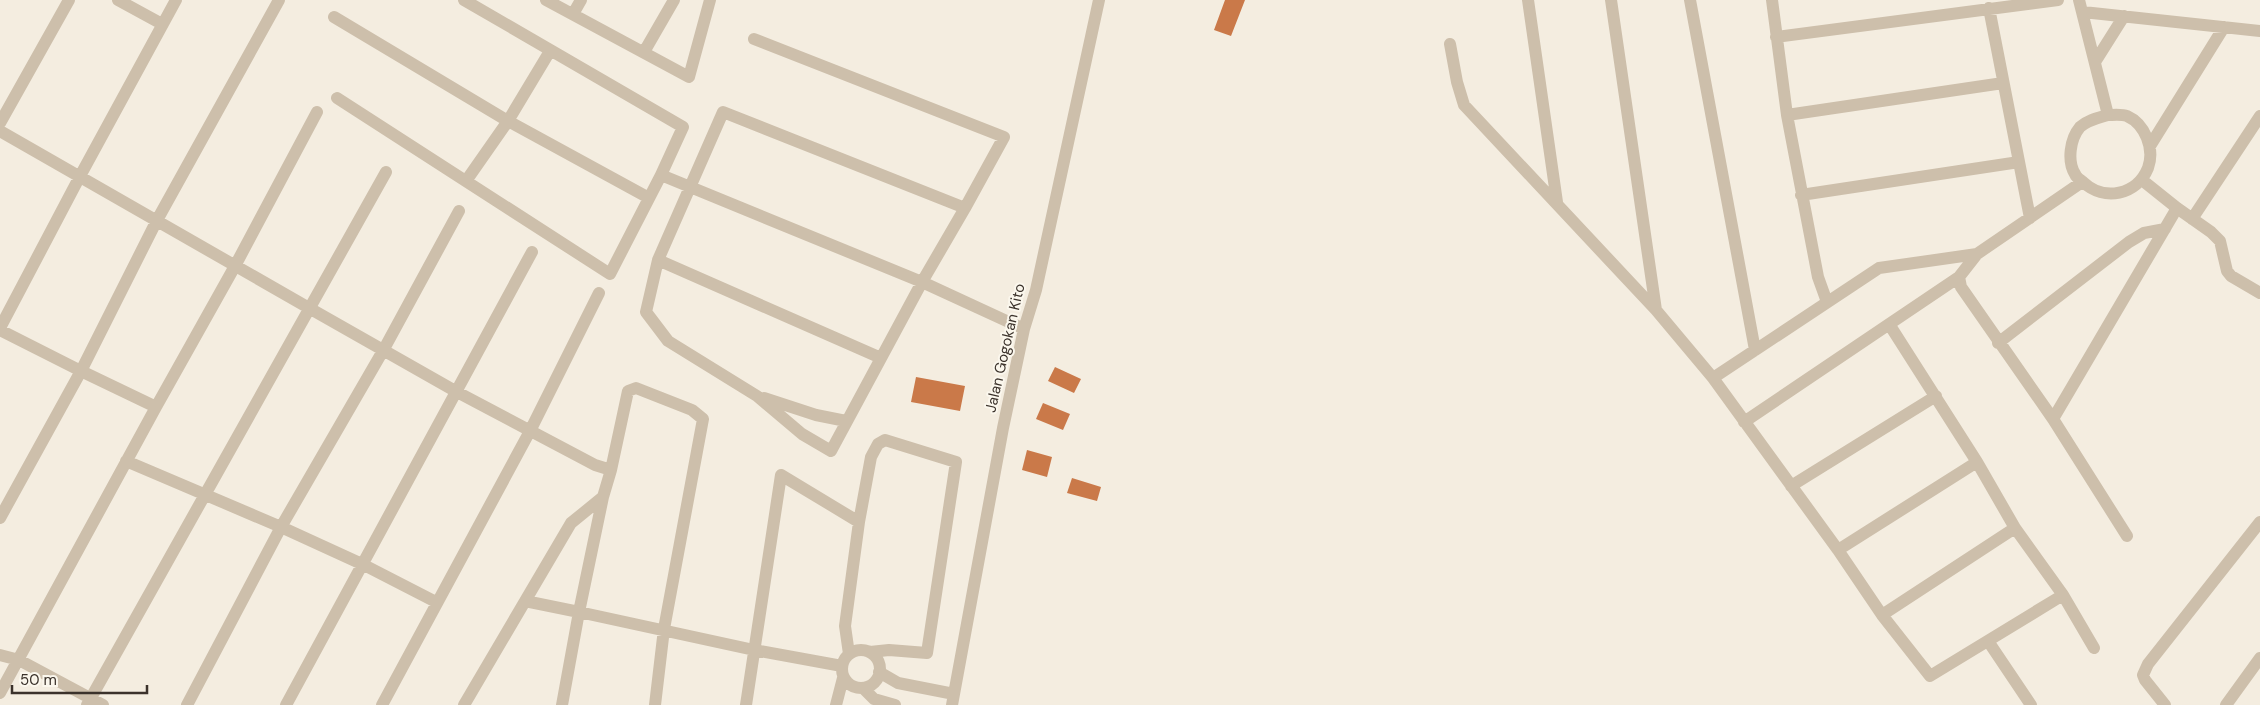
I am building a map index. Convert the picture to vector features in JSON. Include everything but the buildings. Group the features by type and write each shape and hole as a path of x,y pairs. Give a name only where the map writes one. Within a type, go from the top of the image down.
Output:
{"street":[{"path":"0,123 69,0"},
{"path":"118,0 162,24"},
{"path":"156,407 0,329 79,178 176,0"},
{"path":"0,518 81,371 156,222 279,0"},
{"path":"337,98 610,274 661,175 683,127 464,0"},
{"path":"546,0 689,77 710,0"},
{"path":"573,14 581,0"},
{"path":"644,52 674,0"},
{"name":"Jalan Gogokan Kito","path":"953,700 1024,329 1036,290 1099,0"},
{"path":"1528,0 1557,202"},
{"path":"1610,0 1656,310"},
{"path":"1690,0 1754,350"},
{"path":"1772,0 1786,115 1818,277 1827,302"},
{"path":"1776,37 2058,0"},
{"path":"2108,115 2081,6 2124,16 2260,31"},
{"path":"1989,8 2030,218"},
{"path":"2095,62 2124,16"},
{"path":"334,17 508,121 649,198"},
{"path":"2150,146 2224,27"},
{"path":"754,38 1004,137 965,208 922,282 831,451 802,434 757,396 668,341 646,312 658,260 723,112 965,208"},
{"path":"1450,44 1457,82 1464,105 1557,202 1656,310 1713,378 1838,550 1882,615 1930,676 2062,595"},
{"path":"466,181 508,121 550,51"},
{"path":"1786,115 2003,83"},
{"path":"0,693 235,266 317,112"},
{"path":"2108,115 2126,115 2143,128 2150,146 2149,165 2142,180 2126,191 2109,195 2090,188 2082,182 2075,174 2070,155 2073,141 2080,128 2093,119 2108,115"},
{"path":"2192,219 2260,116"},
{"path":"0,131 156,222 530,432 595,465 611,470"},
{"path":"1801,194 2019,162"},
{"path":"89,701 386,172"},
{"path":"661,175 690,185 922,282 1024,329"},
{"path":"2142,180 2220,241 2227,271 2231,276 2260,293"},
{"path":"1744,422 1959,277 1977,254 2082,182"},
{"path":"2053,419 2177,208"},
{"path":"187,705 281,527 384,349 459,211"},
{"path":"1998,343 2129,242 2144,233 2165,229"},
{"path":"286,705 458,392 532,252"},
{"path":"1713,378 1879,268 1977,254"},
{"path":"658,260 881,358"},
{"path":"1959,277 1961,287 1998,343 2053,419 2127,536"},
{"path":"382,705 436,602 530,432 599,292"},
{"path":"1889,324 1977,462 2015,528 2062,595 2094,648"},
{"path":"562,705 602,497 611,470 628,391 636,388 692,410 702,419 664,629 655,705"},
{"path":"757,396 816,415 846,421"},
{"path":"1790,486 1936,396"},
{"path":"836,705 849,654 845,626 860,522 872,457 881,441 885,440 895,441 956,462 927,654 889,650 870,652 856,650 849,654"},
{"path":"126,461 281,527 364,565 436,602"},
{"path":"1838,550 1977,462"},
{"path":"746,705 781,475 860,522"},
{"path":"465,704 571,524 602,497"},
{"path":"2165,705 2145,680 2143,674 2148,664 2260,522"},
{"path":"1882,615 2015,528"},
{"path":"525,601 664,629 843,672 852,686 864,688 874,699 895,705"},
{"path":"1988,641 2031,705"},
{"path":"864,688 874,682 879,672 879,662 870,652"},
{"path":"0,655 19,660 89,701 103,705"},
{"path":"2226,705 2260,658"},
{"path":"879,672 898,683 953,700"}]}
